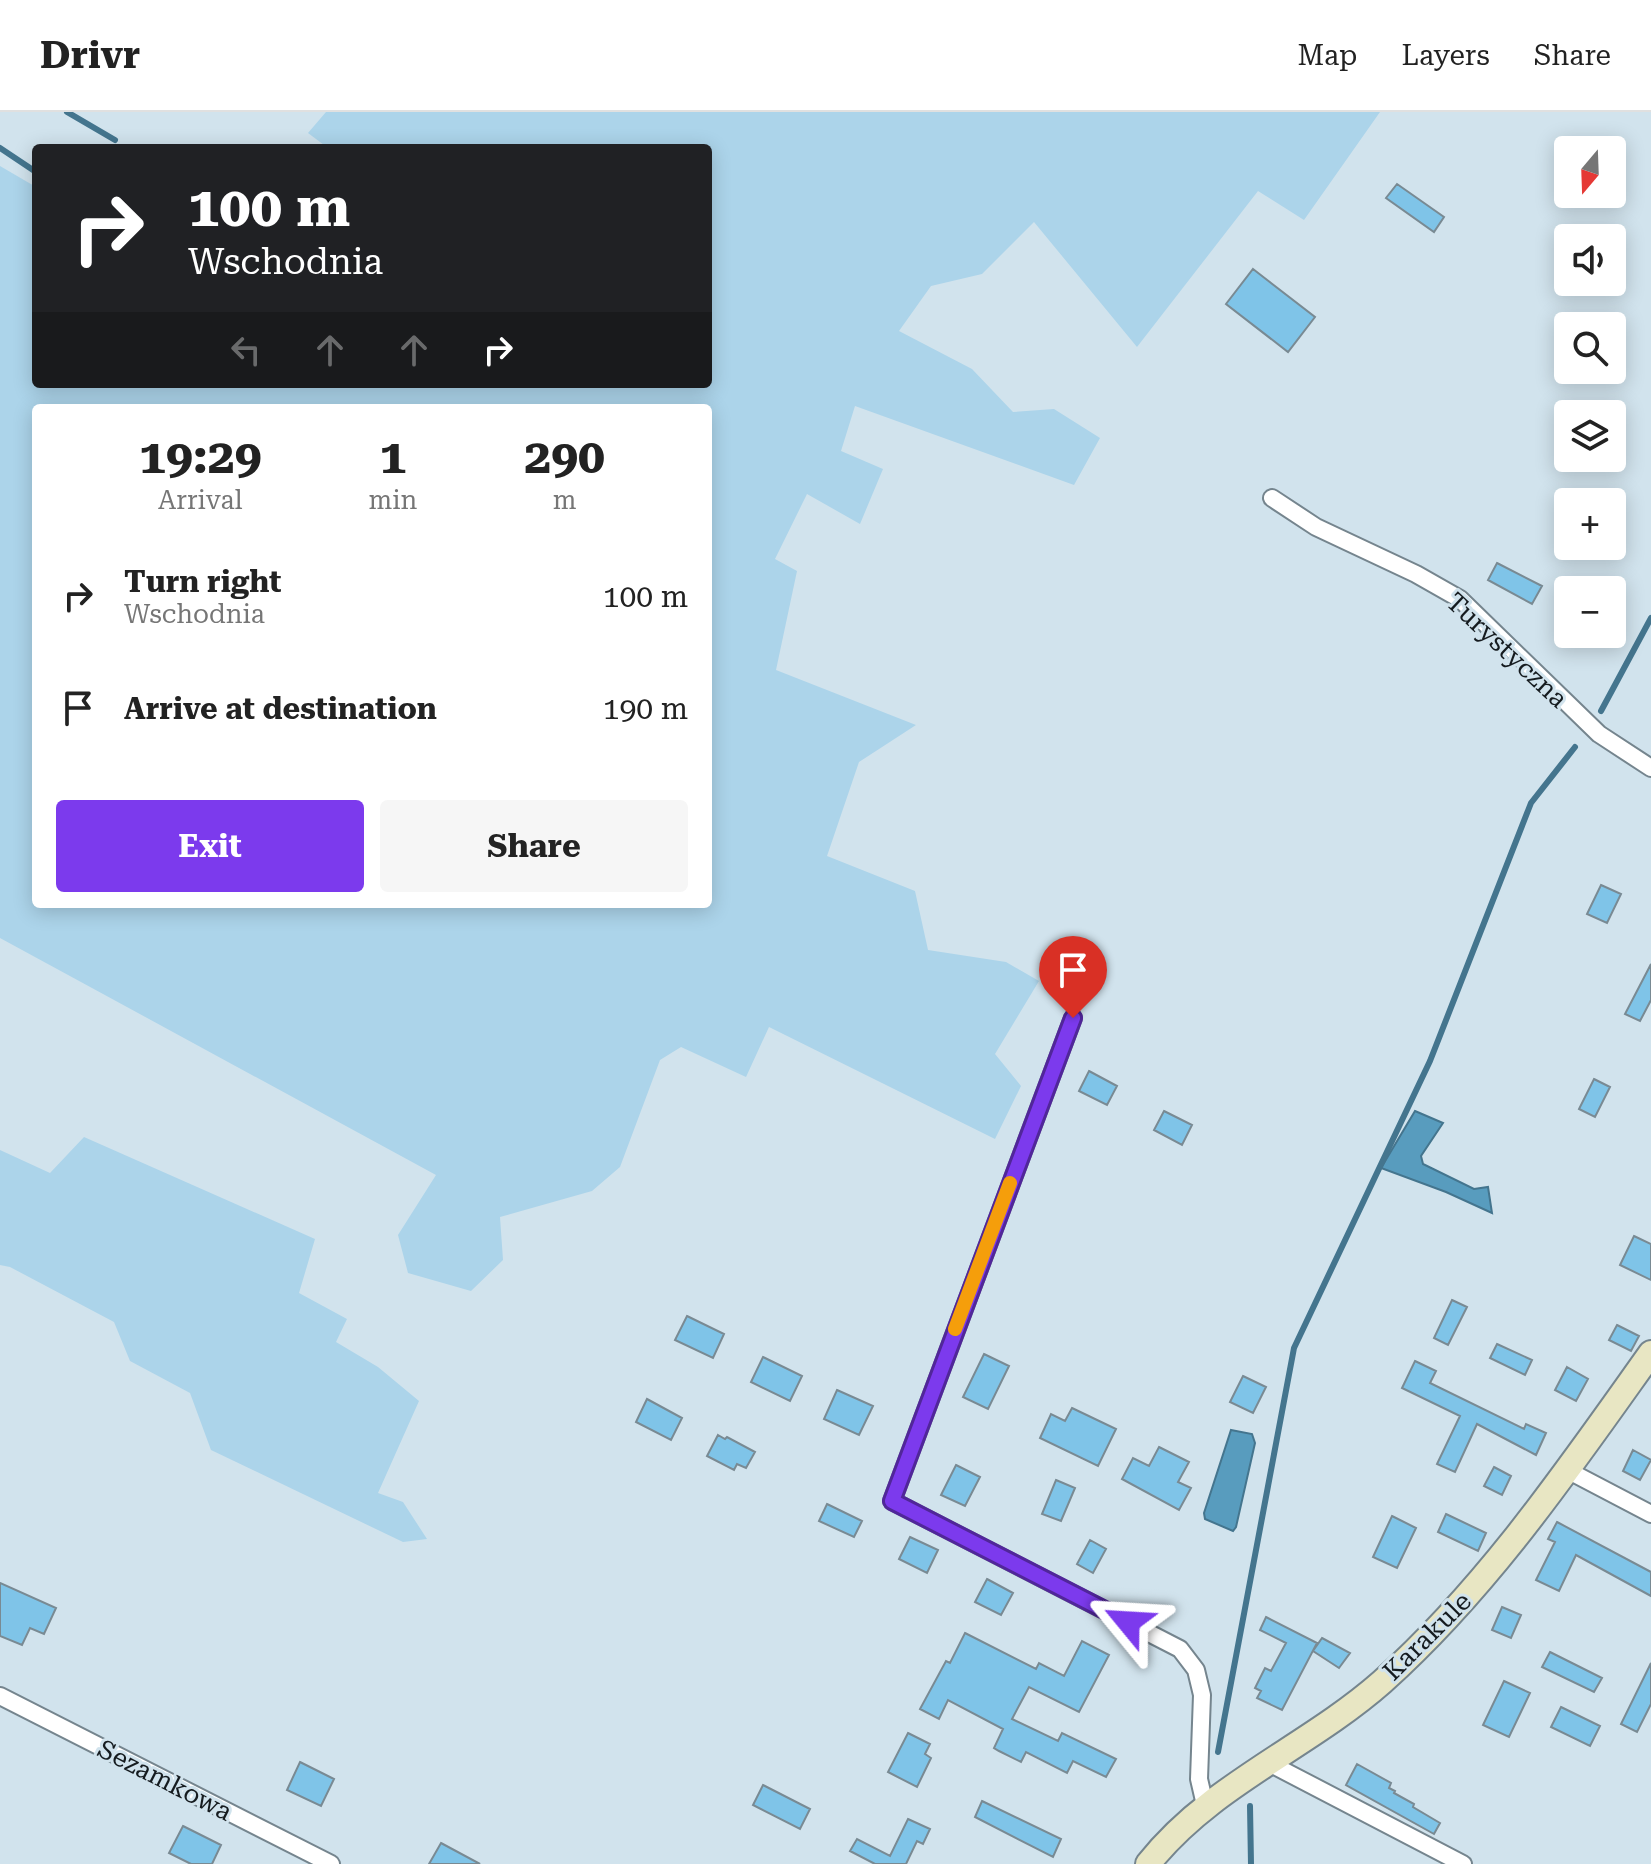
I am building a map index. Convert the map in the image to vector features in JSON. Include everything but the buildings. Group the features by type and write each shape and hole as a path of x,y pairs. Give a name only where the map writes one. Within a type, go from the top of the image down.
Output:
{"street":[{"name":"Turystyczna","path":"1272,498 1316,527 1416,574 1460,599 1599,734 1651,768"},
{"path":"1073,1018 892,1501 1180,1649 1196,1670 1202,1695 1199,1779 1205,1805"},
{"name":"Karakule","path":"1148,1864 1168,1838 1205,1805 1317,1731 1379,1684 1428,1640 1470,1594 1567,1470 1651,1353"},
{"path":"1567,1470 1651,1514"},
{"name":"Sezamkowa","path":"0,1696 331,1864"},
{"path":"1269,1763 1463,1864"}],"shaded area":[{"path":"326,112 1380,112 1304,220 1258,191 1137,347 1034,222 982,274 931,286 899,331 972,369 1013,412 1054,409 1100,438 1074,485 855,406 841,451 883,469 860,524 807,494 775,559 797,571 776,670 916,725 859,762 827,856 915,891 928,950 1006,962 1039,981 995,1054 1021,1086 995,1139 769,1027 746,1077 681,1047 660,1060 620,1167 592,1191 500,1217 503,1260 471,1291 408,1273 398,1235 436,1175 0,938 0,166 32,185 32,388 712,388 712,144 323,144 308,133"},
{"path":"1415,1111 1443,1123 1421,1156 1423,1164 1474,1189 1488,1187 1492,1213 1381,1168"},
{"path":"84,1137 315,1239 299,1293 347,1319 336,1342 378,1367 419,1401 378,1493 403,1502 427,1539 403,1542 211,1450 190,1393 130,1361 114,1322 10,1267 0,1265 0,1150 50,1173"},
{"path":"1231,1430 1252,1434 1255,1443 1233,1531 1205,1519 1204,1513"}],"waterway":[{"path":"67,112 115,140"},
{"path":"0,148 32,169"},
{"path":"1601,711 1651,618"},
{"path":"1218,1752 1294,1348 1430,1061 1531,803 1575,747"},
{"path":"1250,1806 1251,1864"}],"slow traffic":[{"path":"955,1329 1010,1183"}],"route":[{"path":"1073,1018 892,1501 1128,1622"}]}
